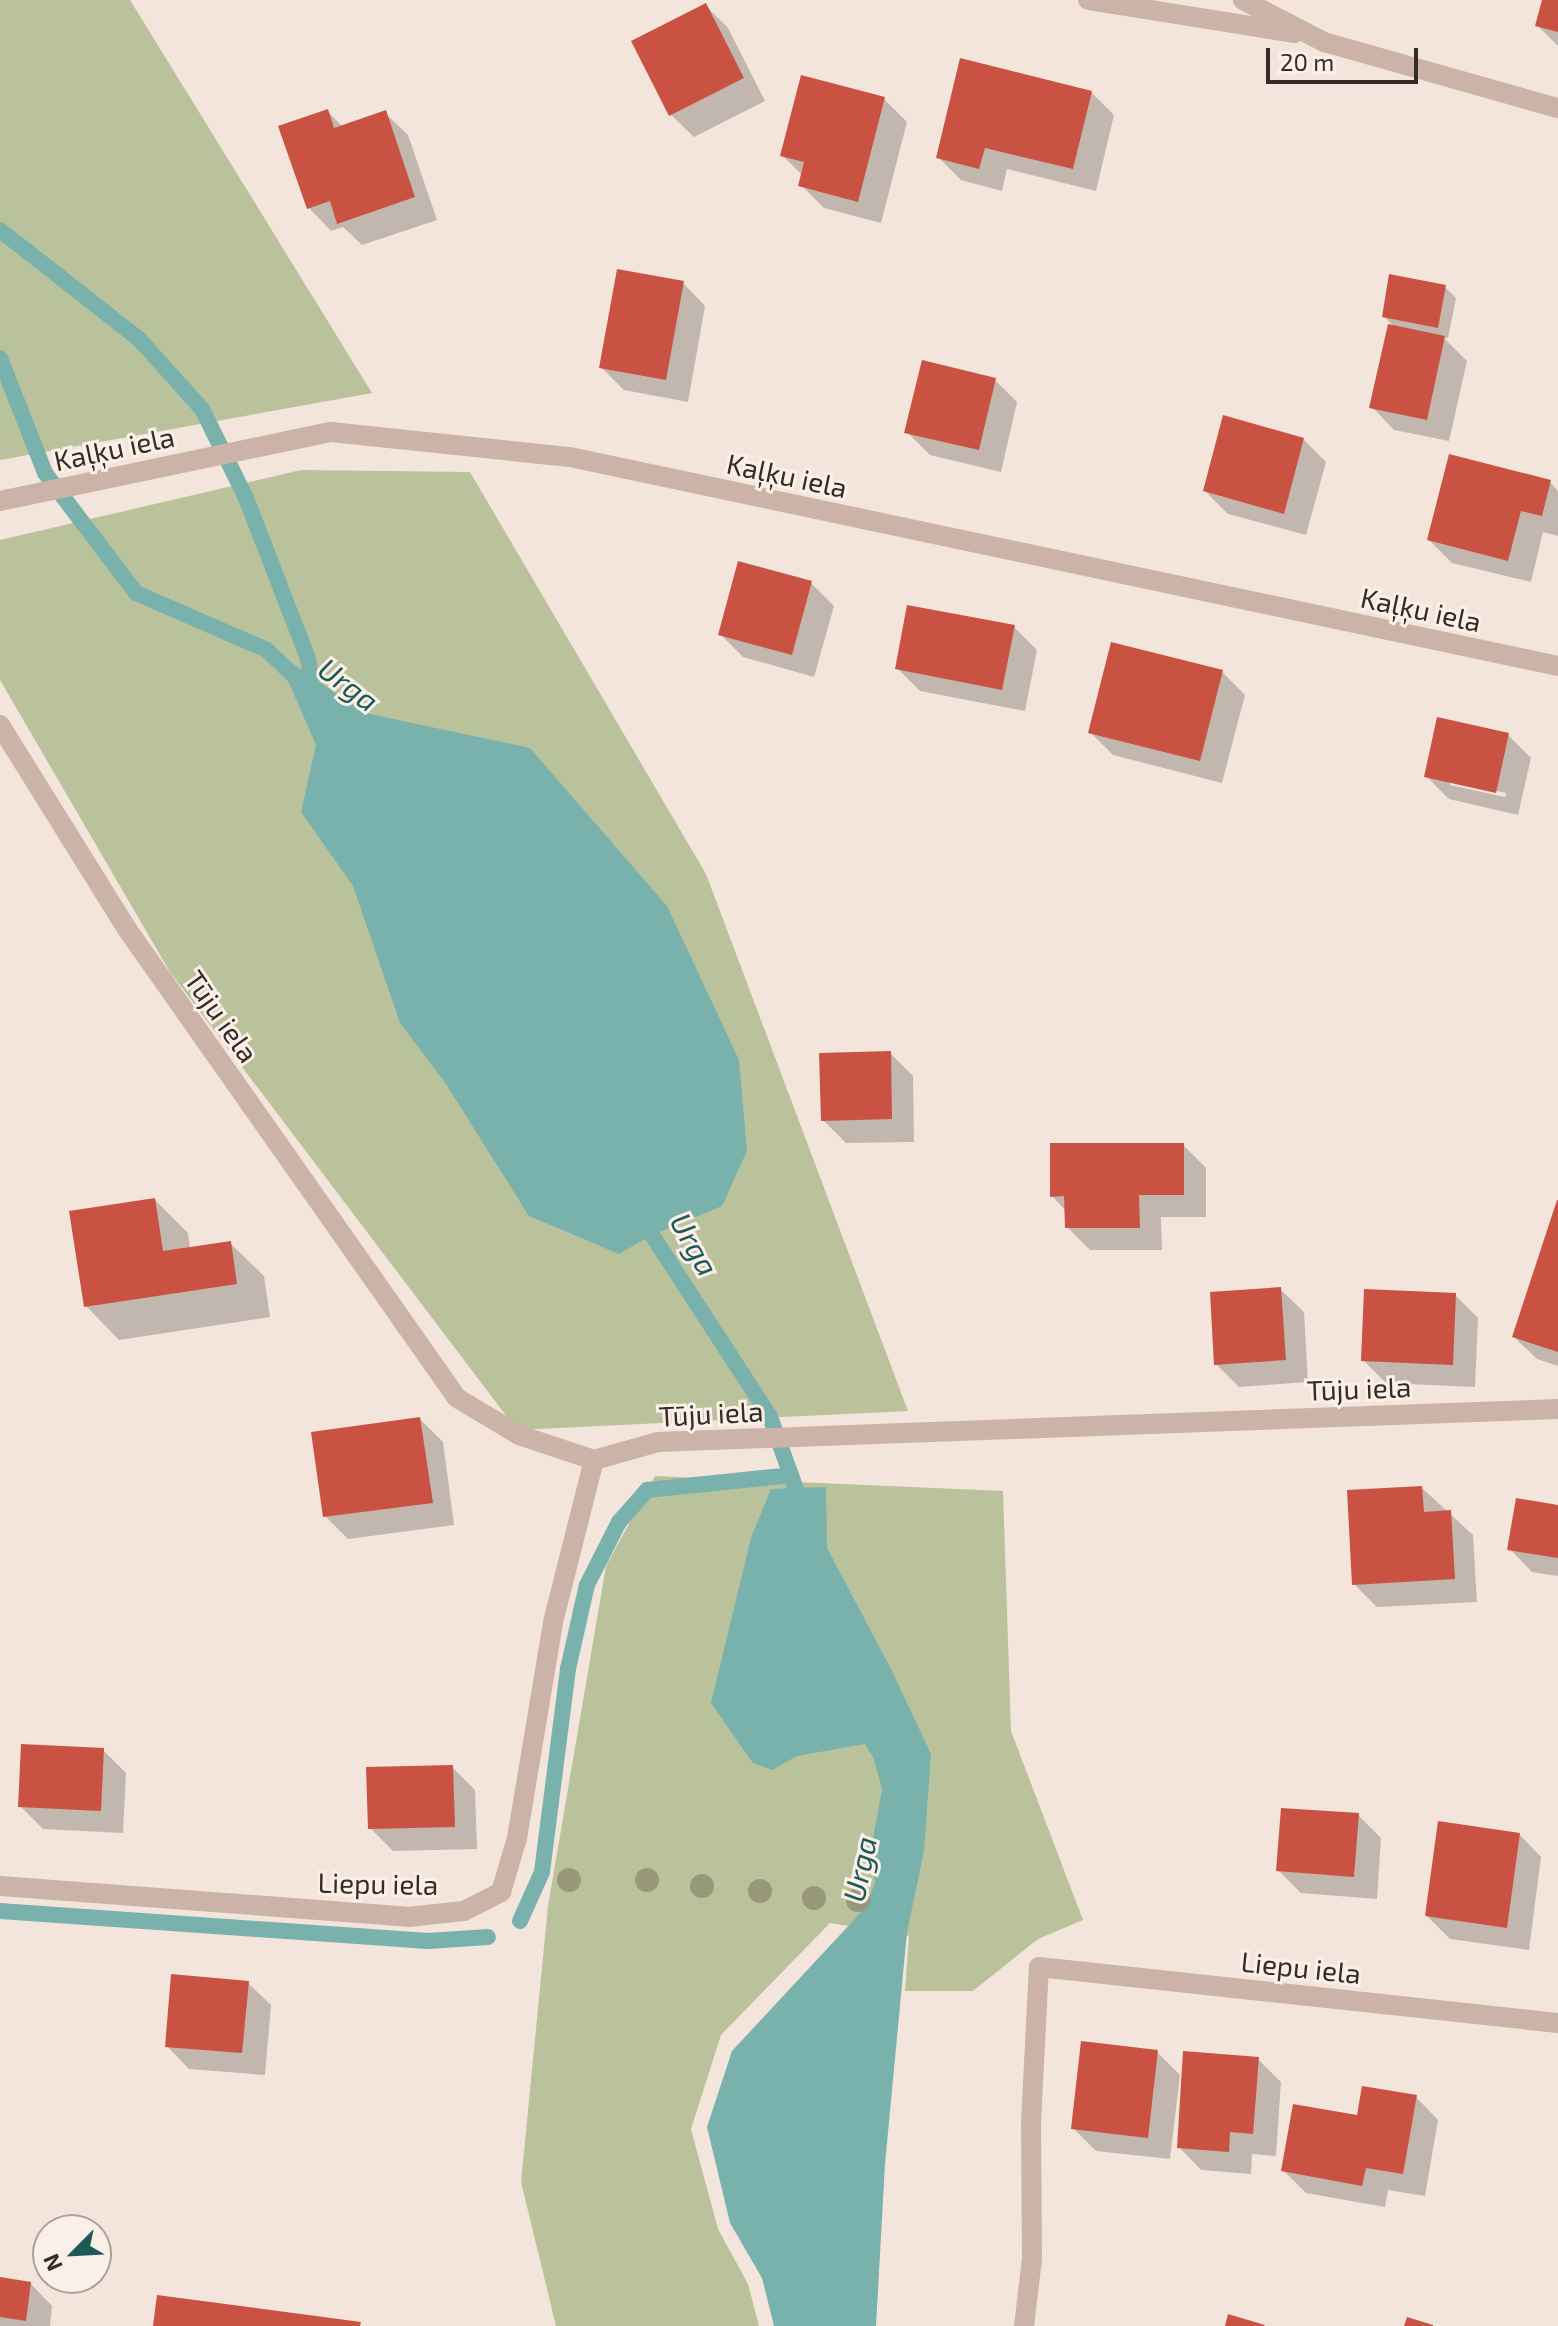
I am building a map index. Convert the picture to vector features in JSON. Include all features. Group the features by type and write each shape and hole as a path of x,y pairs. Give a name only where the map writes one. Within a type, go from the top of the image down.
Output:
{"street":[{"path":"1088,0 1311,35 1558,108"},
{"path":"1243,0 1311,35"},
{"name":"Kaļķu iela","path":"8,499 331,432 570,457 1558,666"},
{"name":"Tūju iela","path":"0,725 127,929 457,1398 519,1435 594,1460 658,1442 1558,1409"},
{"name":"Liepu iela","path":"0,1886 408,1917 464,1911 501,1892 517,1838 553,1622 594,1460"},
{"name":"Liepu iela","path":"1024,2326 1032,2259 1031,2123 1039,1967 1558,2023"}],"green space":[{"path":"0,0 130,0 372,393 0,460"},
{"path":"301,470 470,472 706,874 908,1411 517,1430 170,972 0,680 0,540"},
{"path":"655,1476 1003,1491 1011,1731 1083,1920 1038,1939 973,1991 905,1991 909,1936 830,1923 721,2035 691,2129 718,2229 748,2284 759,2326 556,2326 521,2182 548,1906 606,1566"}],"water":[{"path":"296,666 365,713 530,748 667,906 739,1060 747,1151 722,1206 652,1235 619,1254 529,1216 446,1084 400,1023 353,886 301,812 316,745 283,669"},
{"path":"826,1487 827,1548 890,1667 931,1754 924,1851 907,1932 885,2164 876,2326 774,2326 762,2278 730,2223 707,2127 732,2051 865,1908 875,1883 871,1850 882,1789 874,1759 865,1744 797,1756 772,1770 753,1763 711,1703 751,1538 771,1489"}],"building":[{"path":"1542,0 1558,0 1558,32 1535,26"},
{"path":"706,3 744,78 669,116 631,41"},
{"path":"960,58 1092,91 1073,169 985,148 979,169 936,158"},
{"path":"801,75 885,97 858,202 798,186 804,162 780,156"},
{"path":"328,109 334,128 386,110 415,197 337,224 330,201 307,209 278,126"},
{"path":"617,269 684,281 666,380 599,368"},
{"path":"1389,274 1446,285 1438,328 1382,317"},
{"path":"1388,324 1445,336 1427,420 1369,408"},
{"path":"922,360 996,378 979,450 904,433"},
{"path":"1223,415 1304,438 1284,514 1203,491"},
{"path":"1449,454 1551,480 1542,516 1521,511 1508,561 1427,540"},
{"path":"738,561 812,581 792,655 718,635"},
{"path":"907,605 1015,625 1002,690 895,669"},
{"path":"1111,642 1223,670 1200,761 1088,733"},
{"path":"1437,717 1509,733 1496,793 1424,777"},
{"path":"891,1051 892,1119 821,1121 819,1053"},
{"path":"1050,1143 1184,1143 1184,1195 1139,1195 1140,1228 1065,1228 1064,1196 1050,1197"},
{"path":"155,1198 163,1251 231,1241 237,1284 84,1307 69,1211"},
{"path":"1558,1200 1558,1352 1512,1337"},
{"path":"1281,1287 1286,1360 1214,1365 1210,1292"},
{"path":"1364,1289 1456,1293 1453,1365 1361,1361"},
{"path":"420,1417 433,1503 323,1517 311,1432"},
{"path":"1422,1486 1424,1512 1451,1510 1455,1579 1352,1585 1347,1490"},
{"path":"1516,1498 1558,1505 1558,1558 1507,1550"},
{"path":"21,1744 104,1748 101,1811 18,1807"},
{"path":"453,1765 455,1827 368,1829 366,1767"},
{"path":"1281,1808 1359,1813 1354,1877 1276,1871"},
{"path":"1438,1821 1520,1833 1507,1928 1425,1916"},
{"path":"171,1974 249,1981 242,2053 165,2047"},
{"path":"1081,2041 1158,2050 1148,2138 1071,2129"},
{"path":"1183,2051 1259,2057 1253,2134 1230,2132 1229,2152 1177,2148"},
{"path":"1362,2086 1417,2095 1403,2174 1366,2168 1362,2186 1281,2171 1293,2104 1357,2115"},
{"path":"0,2277 31,2282 26,2321 0,2317"},
{"path":"157,2295 361,2322 360,2326 153,2326"},
{"path":"1228,2314 1265,2325 1225,2326"},
{"path":"1407,2317 1433,2325 1433,2326 1404,2326"}],"waterway":[{"path":"0,230 139,339 202,409 246,498 308,659 313,692"},
{"name":"Urga","path":"0,358 45,473 136,593 267,650 299,681"},
{"name":"Urga","path":"647,1214 652,1235 770,1417 802,1506"},
{"path":"520,1921 542,1872 568,1669 587,1585 619,1522 647,1490 791,1475"},
{"path":"0,1911 428,1941 488,1937"}]}
